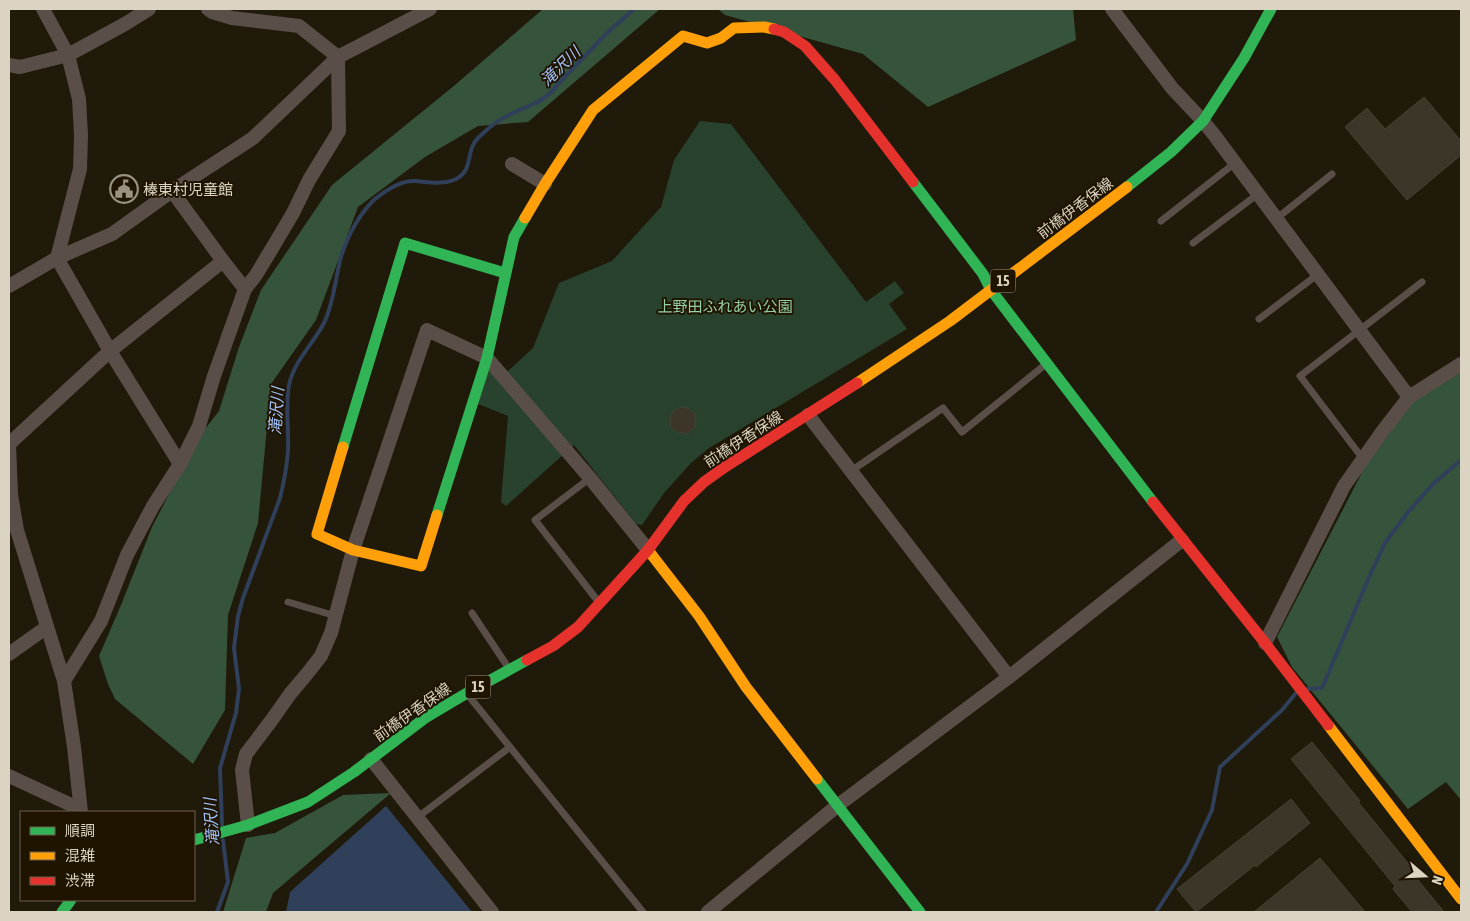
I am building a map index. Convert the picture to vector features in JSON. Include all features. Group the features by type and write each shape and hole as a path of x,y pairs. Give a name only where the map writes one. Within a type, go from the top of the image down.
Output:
{"street":[{"path":"43,9 68,55 79,99 80,169 57,258 110,351 180,464"},
{"path":"9,65 20,67 68,55 125,24 148,9"},
{"path":"208,9 232,18 299,26 338,57"},
{"path":"10,282 57,258 112,234 172,191 253,138 338,57 430,9"},
{"path":"1112,9 1172,88 1203,121 1235,163 1408,398"},
{"name":"前橋伊香保線","path":"195,840 279,814 308,802 371,759 425,718 467,692 553,646 578,627 648,550 684,501 704,482 950,321 1171,152 1203,121 1244,58 1271,9"},
{"path":"505,273 405,243 317,534 353,550 421,566 487,358 514,237 544,184 593,110 683,36 707,43 721,38 734,28 764,28 784,32 805,46 836,80 983,274 992,290 1182,540 1460,896"},
{"path":"64,681 101,622 127,555 152,506 180,464 199,426 214,376 245,289 256,275 277,240 309,180 339,131 338,57"},
{"path":"512,164 544,184"},
{"path":"172,191 222,261 245,289"},
{"path":"81,810 64,681 17,530 11,495 9,444 110,351 222,261"},
{"path":"242,826 242,770 246,754 290,694 321,656 331,633 353,550 427,330 487,358 590,478 699,616 746,687 920,912"},
{"path":"1265,644 1344,486 1408,398 1461,364"},
{"path":"808,414 1009,677"},
{"path":"708,912 838,806 1009,677 1182,540"},
{"path":"9,654 47,628"},
{"path":"371,759 492,912"},
{"path":"9,776 81,810"},
{"path":"62,912 70,901"}],"lane":[{"path":"1161,220 1235,163"},
{"path":"1276,219 1332,174"},
{"path":"1193,243 1258,194"},
{"path":"1259,319 1318,275"},
{"path":"1363,459 1300,376 1422,282"},
{"path":"851,471 943,408 962,432 1047,362"},
{"path":"590,478 535,520 599,604"},
{"path":"288,602 336,616"},
{"path":"472,613 510,670"},
{"path":"467,692 643,912"},
{"path":"418,818 510,747"}],"green space":[{"path":"543,9 660,9 528,122 478,126 425,157 358,207 316,320 271,384 258,523 228,615 225,710 193,764 115,699 99,656 152,527 198,438 219,411 239,347 261,290 332,185 455,85"},
{"path":"718,9 1073,9 1076,40 928,107 863,54 725,15"},
{"name":"上野田ふれあい公園","path":"700,121 731,124 866,302 895,281 904,293 889,304 907,329 709,448 691,463 664,493 642,525 636,524 574,445 506,506 501,502 508,416 478,404 489,368 502,379 533,348 559,283 612,261 661,207 674,160"},
{"path":"1461,369 1461,800 1446,782 1408,809 1292,667 1277,637 1370,457 1412,402"},
{"path":"391,793 273,893 266,912 223,912 246,838 275,833 343,795"}],"water":[{"path":"386,806 472,912 286,912 290,892"}],"building":[{"path":"1424,97 1461,141 1461,155 1407,200 1345,127 1367,108 1385,129"},
{"path":"680,407 688,408 696,415 695,427 687,434 677,432 670,426 671,414"},
{"path":"1312,742 1360,801 1358,802 1411,867 1409,869 1444,912 1412,912 1393,889 1395,886 1291,759"},
{"path":"1291,799 1310,823 1196,912 1177,889"},
{"path":"1320,858 1365,912 1254,912"}],"waterway":[{"name":"滝沢川","path":"222,825 220,768 236,713 239,689 234,648 238,616 283,486 288,456 287,401 291,376 299,360 324,323 332,299 341,257 350,234 369,205 394,187 410,181 446,182 462,175 467,166 474,143 478,138 501,119 547,96 607,33 634,9"},
{"path":"1307,689 1322,688 1385,543 1408,512 1433,484 1461,460"},
{"path":"1156,912 1187,864 1212,810 1220,767 1282,710 1296,693"},
{"name":"滝沢川","path":"217,912 228,882 223,840"}],"traffic: fast":[{"path":"1127,187 1171,152 1203,121 1244,58 1271,9"},
{"path":"913,182 983,274 991,290 1153,502"},
{"path":"437,515 487,358 514,237 525,218"},
{"path":"343,447 405,243 505,273"},
{"path":"195,840 248,825 308,802 354,772 425,718 527,660"},
{"path":"817,779 920,912"},
{"path":"62,912 70,901"}],"traffic: slow":[{"path":"525,218 593,110 683,36 707,43 721,38 734,28 764,27 774,29"},
{"path":"857,383 950,321 1127,187"},
{"path":"343,447 317,534 353,550 421,566 437,515"},
{"path":"648,550 699,616 746,687 817,779"},
{"path":"1328,725 1461,899"}],"traffic: jam":[{"path":"774,29 784,32 805,46 835,80 913,182"},
{"path":"527,660 553,646 578,627 648,550 684,501 704,482 857,383"},
{"path":"1153,502 1328,725"}],"place":[{"name":"榛東村児童館","path":"124,189"}]}
